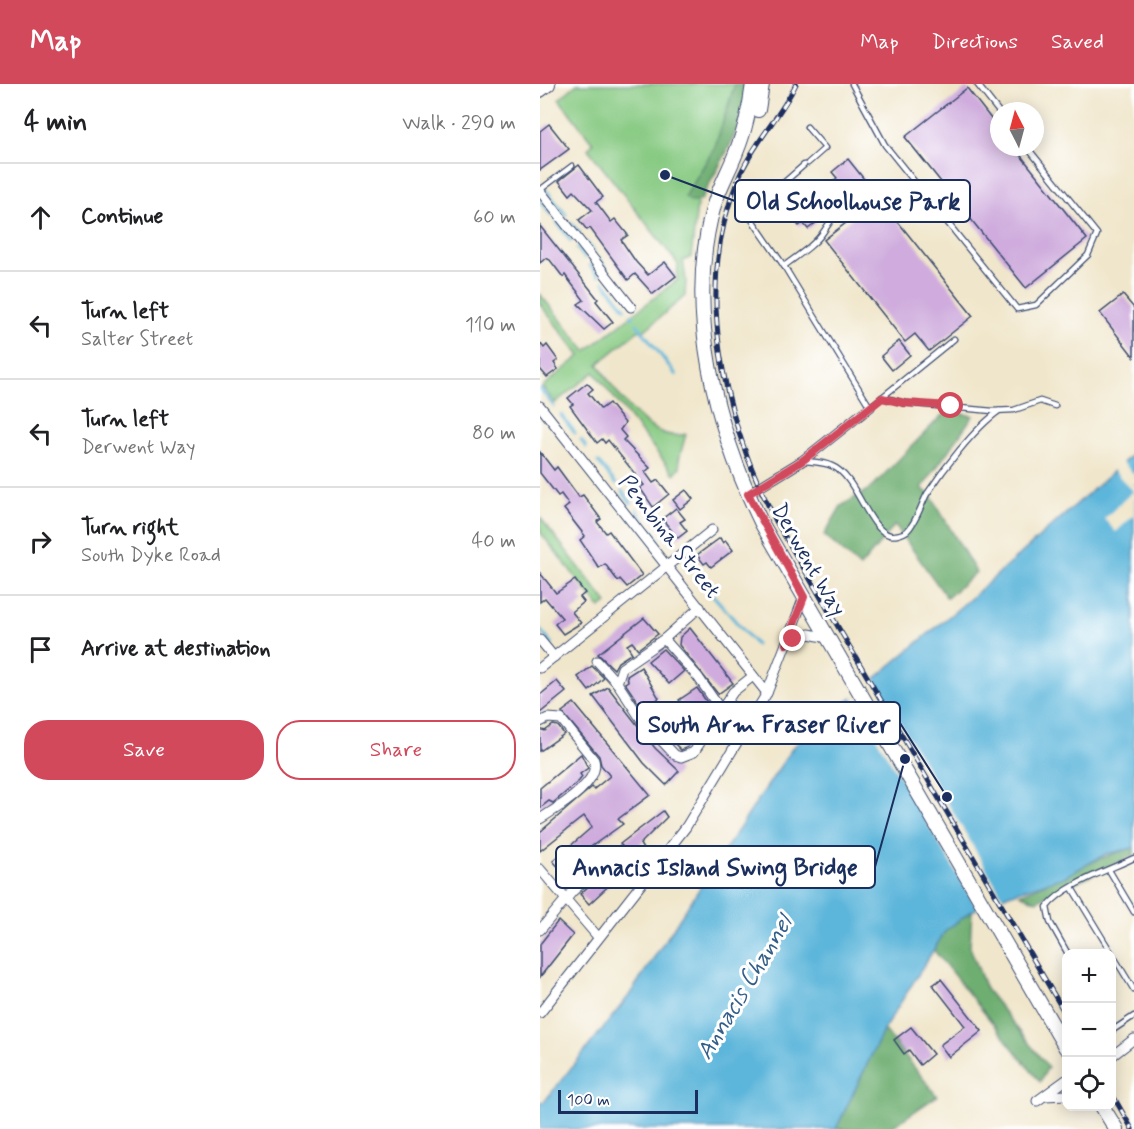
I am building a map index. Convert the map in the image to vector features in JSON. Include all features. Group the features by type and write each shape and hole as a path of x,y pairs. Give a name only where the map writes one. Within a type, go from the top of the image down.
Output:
{"main road":[{"path":"540,90 548,84"},
{"name":"Derwent Way","path":"753,84 750,113 714,205 704,264 704,296 712,382 723,427 748,494 804,597 995,921 1062,1041"},
{"name":"Derwent Way","path":"737,151 753,126 762,84"},
{"path":"1105,1111 1116,1129"}],"street":[{"path":"540,190 631,307"},
{"name":"Pembina Street","path":"540,406 767,693"},
{"path":"748,494 802,461 870,407"},
{"path":"540,668 712,530"},
{"path":"540,1013 598,938 620,914 686,827 767,693 804,597"},
{"path":"618,683 622,668 664,639 700,607"},
{"path":"786,644 809,634 817,634 830,640"},
{"path":"664,639 698,677 721,710"},
{"path":"540,640 554,657"},
{"path":"597,661 618,683 641,719 675,755 681,757 694,752 732,692 753,676"},
{"path":"540,722 548,718 561,719 594,760 596,768 591,781 541,817"},
{"path":"540,930 565,900 603,864"},
{"path":"540,869 598,938"},
{"path":"1116,1053 1134,1039"},
{"path":"1062,1083 1040,1099 1062,1096"}],"lane":[{"path":"852,84 885,146 1017,309 1036,305 1088,255 1097,234 1034,156"},
{"path":"977,84 991,102"},
{"path":"807,127 825,148 748,214 784,266 870,407 954,339"},
{"path":"540,190 572,166"},
{"path":"784,266 812,243 824,231 830,219 842,209"},
{"path":"882,398 904,403 999,411 1014,410 1040,401 1055,406"},
{"path":"802,461 820,463 837,469 858,494 881,530 891,535 899,535 908,531 928,493 967,443 987,420 999,411"},
{"path":"1065,949 1050,922 1047,907 1053,899 1134,858"},
{"path":"1109,870 1134,912"},
{"path":"1072,888 1134,990"},
{"path":"1116,1028 1134,1016"}],"green space":[{"path":"577,84 746,84 736,129 698,197 691,257 683,261 686,280 685,296 645,330 638,331 598,364 624,401 647,424 659,432 673,435 686,434 679,459 680,467 674,474 594,372 555,403 542,387 580,356 540,304 540,294 586,351 677,280 678,264 588,149 593,143 559,99"},
{"path":"735,84 746,84 742,114 737,129 701,200 692,202 685,197 715,147"},
{"path":"947,410 973,416 922,488 931,496 976,572 947,598 895,525 860,567 824,535 841,506 871,488"},
{"path":"540,517 607,603 600,608 540,532"},
{"path":"1134,848 1134,855 1036,901 1020,894 1091,863"},
{"path":"972,911 970,947 986,989 1048,1067 1040,1082 932,948 946,930"},
{"path":"884,1029 937,1096 889,1129 836,1129"}],"water":[{"name":"Annacis Channel","path":"1134,453 1134,848 1106,854 1064,877 1009,894 972,911 946,930 884,1029 836,1129 540,1129 540,1103 544,1102 628,997 793,747 971,598"}],"pier":[{"path":"1121,461 1134,474 1134,515 1116,532 1104,519 1133,491 1112,469"},
{"path":"873,676 1004,899 979,911 851,695"}],"building":[{"path":"967,88 990,117 990,156 1021,156 1087,239 1026,288 905,137"},
{"path":"549,124 569,149 540,170 540,131"},
{"path":"848,159 973,316 929,351 915,334 905,342 824,240 860,212 844,191 812,216 817,222 808,229 803,223 799,226 790,215 837,178 832,172"},
{"path":"579,165 603,197 596,202 611,222 615,219 628,235 621,240 636,262 648,275 665,262 676,276 653,294 635,274 628,280 590,228 587,230 579,220 592,210 574,191 570,195 559,181"},
{"path":"540,226 598,299 596,301 613,322 604,329 578,304 584,300 565,275 563,277 546,258 540,263"},
{"path":"1123,295 1134,308 1134,357 1100,313"},
{"path":"899,341 910,355 892,370 881,356"},
{"path":"540,343 544,348 547,345 558,360 554,363 558,369 547,377 540,369"},
{"path":"587,383 593,389 588,393 601,409 609,403 625,423 620,430 626,437 623,440 650,468 645,472 653,483 658,480 669,494 653,507 640,488 644,485 608,440 605,443 602,439 597,443 570,406 573,404 568,398"},
{"path":"540,452 554,470 557,467 579,497 583,495 601,519 597,522 606,533 609,531 642,575 627,587 620,579 618,581 605,564 599,568 580,540 585,536 564,509 569,505 561,494 558,496 540,473"},
{"path":"686,490 693,499 680,509 673,500"},
{"path":"676,508 685,519 680,522 687,531 678,538 662,519"},
{"path":"720,538 723,543 726,541 733,550 711,567 707,562 704,564 697,555"},
{"path":"540,573 556,593 575,580 585,593 580,597 584,602 572,612 581,623 563,634 555,624 562,618 545,598 540,602"},
{"path":"644,618 658,634 638,649 632,642 627,645 632,653 618,662 614,669 598,654"},
{"path":"690,628 733,683 718,694 679,645 680,637"},
{"path":"663,649 684,671 669,684 648,661"},
{"path":"592,666 604,678 589,691 578,677"},
{"path":"641,667 659,698 643,710 625,683 628,681 627,676"},
{"path":"557,681 566,692 540,713 540,695"},
{"path":"608,687 655,748 679,771 666,785 644,763 593,696"},
{"path":"697,688 713,711 697,726 679,700"},
{"path":"574,703 650,795 618,819 623,824 592,846 565,874 553,861 592,827 584,816 540,851 540,832 592,787 594,789 610,776 601,765 599,756 562,712"},
{"path":"671,712 695,738 688,747 681,750 657,726"},
{"path":"553,725 558,726 564,734 540,751 540,729 545,731"},
{"path":"581,754 588,768 580,774 582,777 579,781 553,803 549,801 540,808 540,788"},
{"path":"663,811 667,817 640,844 643,849 615,874 618,877 589,904 580,894 608,869 609,862 615,856 613,853 622,846 620,844"},
{"path":"558,921 573,935 540,977 540,944"},
{"path":"941,979 982,1031 949,1057 940,1045 965,1026 933,985"},
{"path":"911,1027 933,1054 920,1065 909,1050 904,1054 894,1040"}],"waterway":[{"path":"547,191 566,215"},
{"path":"540,201 551,215"},
{"path":"557,222 571,241"},
{"path":"571,223 580,233"},
{"path":"586,242 594,252"},
{"path":"577,248 585,258"},
{"path":"600,259 606,268"},
{"path":"590,265 599,276"},
{"path":"614,278 620,285"},
{"path":"604,282 625,308"},
{"path":"637,324 676,375"},
{"path":"540,389 554,406"},
{"path":"561,415 575,433"},
{"path":"581,440 586,447"},
{"path":"598,462 616,484"},
{"path":"622,491 631,503"},
{"path":"637,510 644,521"},
{"path":"651,529 659,540"},
{"path":"699,579 756,645"},
{"path":"540,630 552,644"}],"railway":[{"path":"796,84 745,165 725,219 718,263 716,308 720,353 729,397 742,441 777,523 1062,1008"},
{"path":"1116,1101 1132,1129"}],"place":[{"name":"Old Schoolhouse Park","path":"665,175"},
{"name":"Annacis Island Swing Bridge","path":"905,759"},
{"name":"South Arm Fraser River","path":"947,797"}],"route":[{"path":"793,639 786,644 804,597 762,524 748,494 802,461 882,398 904,403 951,406"}]}
